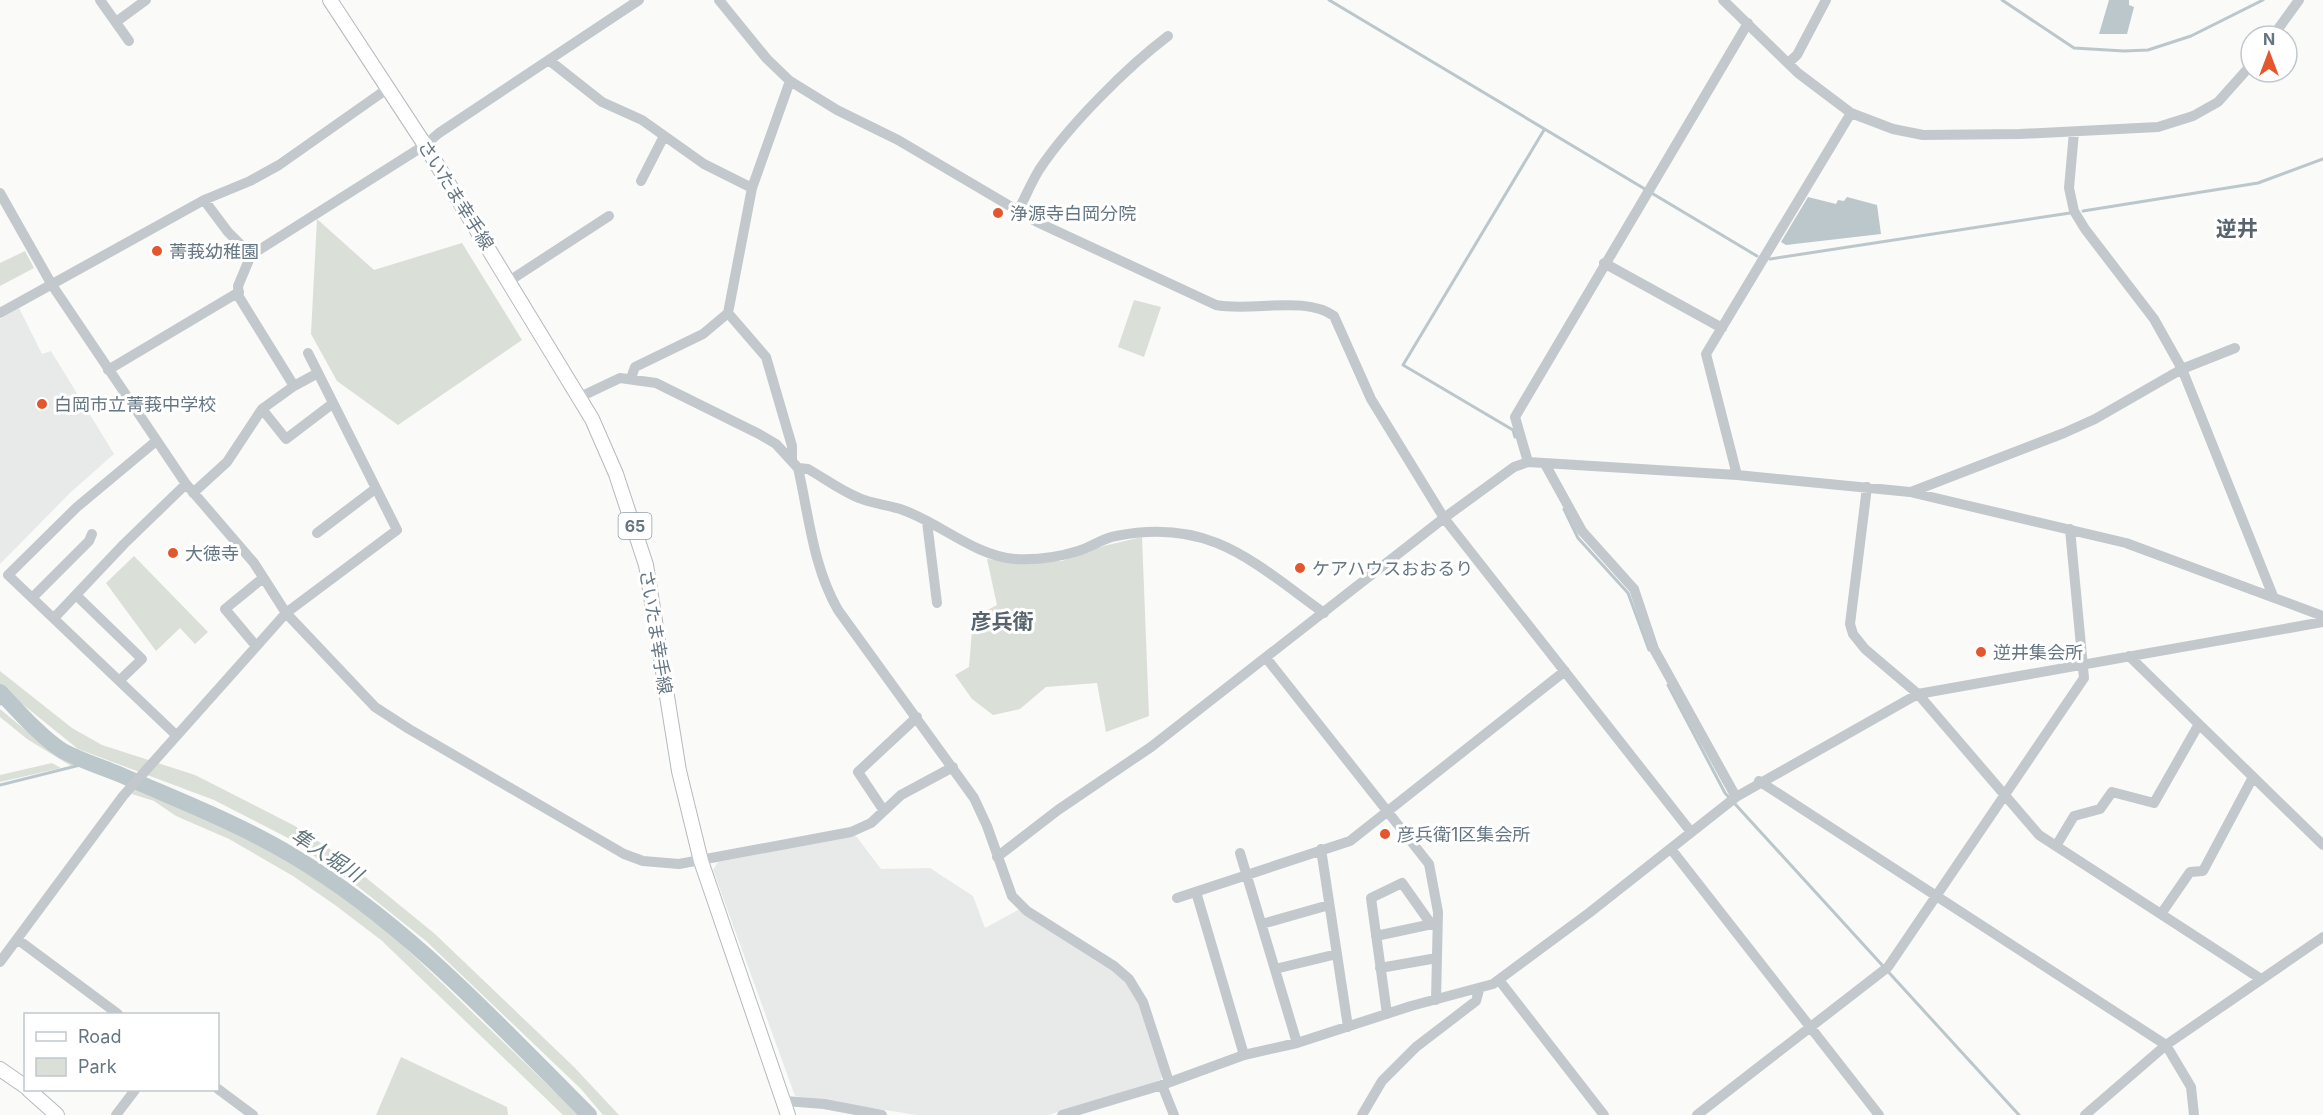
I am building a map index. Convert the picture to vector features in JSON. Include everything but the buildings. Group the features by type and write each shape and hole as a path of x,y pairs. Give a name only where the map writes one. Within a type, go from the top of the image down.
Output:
{"main road":[{"name":"さいたま幸手線","path":"330,0 425,145 509,281 580,397 604,444 640,540 646,565 679,771 701,861 787,1108"},
{"path":"0,1069 24,1086"},
{"path":"30,1091 57,1115"}],"street":[{"path":"100,0 129,41"},
{"path":"116,22 146,0"},
{"path":"294,386 244,309 239,292 251,255 425,145 639,0"},
{"path":"719,0 730,5 767,59 790,81 1018,211 1216,305 1233,308 1306,306 1323,309 1334,316 1371,399 1444,518 1690,832"},
{"path":"1723,0 1823,94 1851,113 1893,129 1923,135 2074,132 2158,127 2193,116 2218,102 2239,78"},
{"path":"1788,63 1797,55 1826,0"},
{"path":"2282,24 2299,0"},
{"path":"1528,462 1515,417 1748,23"},
{"path":"1018,211 1039,170 1069,131 1147,52 1168,36"},
{"path":"550,61 602,102 642,120 704,164 752,188"},
{"path":"631,378 635,367 703,334 728,313 752,188 790,81"},
{"path":"0,313 204,200 250,181 279,165 387,89"},
{"path":"1737,474 1706,354 1851,113"},
{"path":"2074,132 2069,188 2074,212 2154,319 2182,369 2273,596"},
{"path":"641,181 664,136"},
{"path":"0,193 52,285 155,442 190,489 254,563 286,613 375,708 409,729 624,854 662,864 701,861 851,832 871,823 901,795 953,767"},
{"path":"204,200 228,232 251,255"},
{"path":"509,281 609,216"},
{"path":"1604,263 1722,328"},
{"path":"108,370 239,292"},
{"path":"728,313 766,357 792,446 812,542 826,590 953,767 983,816 1012,896 1027,910 1114,966 1129,979 1143,1002 1174,1115"},
{"path":"1910,492 2064,433 2095,419 2182,369 2235,348"},
{"path":"0,962 123,796 286,613 397,530 308,352"},
{"path":"54,618 124,543 227,462 262,409 294,386 318,373"},
{"path":"580,397 610,381 631,378 656,383 776,444 795,463 857,497 902,510 991,553 1015,559 1057,556 1078,551 1114,536 1182,531 1211,539 1253,562 1324,613"},
{"path":"262,409 286,439 332,404"},
{"path":"155,442 77,507 8,575 176,735"},
{"path":"997,857 1058,810 1151,747 1267,659 1444,518 1514,467 1528,462 1737,474 1910,492 2126,543 2323,616"},
{"path":"1545,464 1582,531 1634,589 1654,649 1736,797"},
{"path":"1867,487 1850,624 1853,634 1865,649 1918,694 2039,835 2261,979"},
{"path":"317,533 375,489"},
{"path":"927,522 937,603"},
{"path":"1697,1115 1888,967 2084,678 2085,664 2070,529"},
{"path":"32,598 89,541 92,534"},
{"path":"256,646 225,609 263,578"},
{"path":"76,595 142,659 120,680"},
{"path":"1062,1115 1165,1083 1244,1055 1297,1043 1387,1014 1479,990 1498,980 1759,781 1918,694 2323,622"},
{"path":"2129,656 2323,844"},
{"path":"1267,659 1429,864 1437,958 1436,1000"},
{"path":"1177,898 1350,841 1565,671"},
{"path":"884,811 858,772 917,717"},
{"path":"2056,846 2073,816 2100,809 2112,792 2154,803 2199,724"},
{"path":"2162,915 2190,872 2203,871 2253,777"},
{"path":"1759,781 2166,1045 2191,1087 2194,1115"},
{"path":"1321,849 1348,1027"},
{"path":"1671,849 1879,1115"},
{"path":"1240,853 1297,1043"},
{"path":"1387,1014 1371,898 1402,883 1435,923"},
{"path":"1196,892 1244,1055"},
{"path":"1262,924 1329,904"},
{"path":"1376,936 1435,923"},
{"path":"2085,1115 2166,1045 2323,937"},
{"path":"17,939 117,1013"},
{"path":"1275,969 1337,954"},
{"path":"1380,968 1437,958"},
{"path":"1498,980 1604,1115"},
{"path":"1362,1115 1382,1082 1416,1047 1476,1001 1479,990"},
{"path":"219,1090 253,1115"},
{"path":"116,1115 134,1091"},
{"path":"787,1108 824,1104 882,1115"}],"shaded area":[{"path":"2109,0 2129,0 2129,5 2134,7 2127,34 2099,34"},
{"path":"1808,197 1836,204 1838,200 1844,201 1847,197 1877,205 1881,234 1786,245 1781,242"},
{"name":"白岡市立菁莪中学校","path":"19,308 42,354 51,351 114,454 71,492 0,564 0,319"},
{"path":"856,836 881,869 930,868 973,896 985,928 1020,909 1113,969 1126,982 1139,1003 1162,1075 1161,1080 1048,1115 917,1115 795,1096 713,870 718,862"}],"green space":[{"path":"317,219 374,270 462,243 522,340 398,425 337,381 311,334"},
{"path":"25,251 34,268 0,286 0,263"},
{"path":"1134,300 1161,307 1144,357 1118,347"},
{"path":"1142,537 1149,716 1106,732 1097,683 1046,687 1020,709 993,715 972,699 955,675 969,667 973,618 997,605 987,559 1012,562 1062,561 1095,548"},
{"path":"134,556 208,632 195,644 180,628 156,651 106,583"},
{"path":"0,671 72,728 102,745 195,775 295,826 337,854 435,934 574,1067 619,1115 603,1115 581,1089 426,941 356,885 288,838 214,800 78,749 0,686"},
{"path":"0,709 29,733 79,764 71,766 27,739 0,717"},
{"path":"52,763 61,768 0,782 0,775"},
{"path":"136,788 210,818 274,851 330,888 388,931 579,1115 563,1115 381,940 335,905 293,876 229,839 176,816 154,801 132,794"},
{"path":"401,1057 507,1107 508,1115 376,1115"}],"waterway":[{"path":"1329,0 1757,256"},
{"path":"2002,0 2074,48 2124,51 2148,50 2191,36 2263,0"},
{"path":"1515,437 1513,430 1403,365 1544,130"},
{"path":"2083,211 2258,183 2323,159"},
{"path":"1770,259 2070,213"},
{"path":"1564,509 1578,538 1628,593 1649,650"},
{"path":"1668,685 1725,793 2019,1115"},
{"name":"隼人堀川","path":"0,692 39,732 63,751 230,823 293,856 334,883 374,912 449,976 589,1115"},
{"path":"0,704 5,698"},
{"path":"0,785 88,763"}],"place":[{"name":"浄源寺白岡分院","path":"998,213"},
{"name":"菁莪幼稚園","path":"157,251"},
{"name":"白岡市立菁莪中学校","path":"42,404"},
{"name":"大徳寺","path":"173,553"},
{"name":"ケアハウスおおるり","path":"1300,568"},
{"name":"逆井集会所","path":"1981,652"},
{"name":"彦兵衛1区集会所","path":"1385,834"}],"district":[{"name":"逆井","path":"2237,228"},
{"name":"彦兵衛","path":"1002,621"}]}
